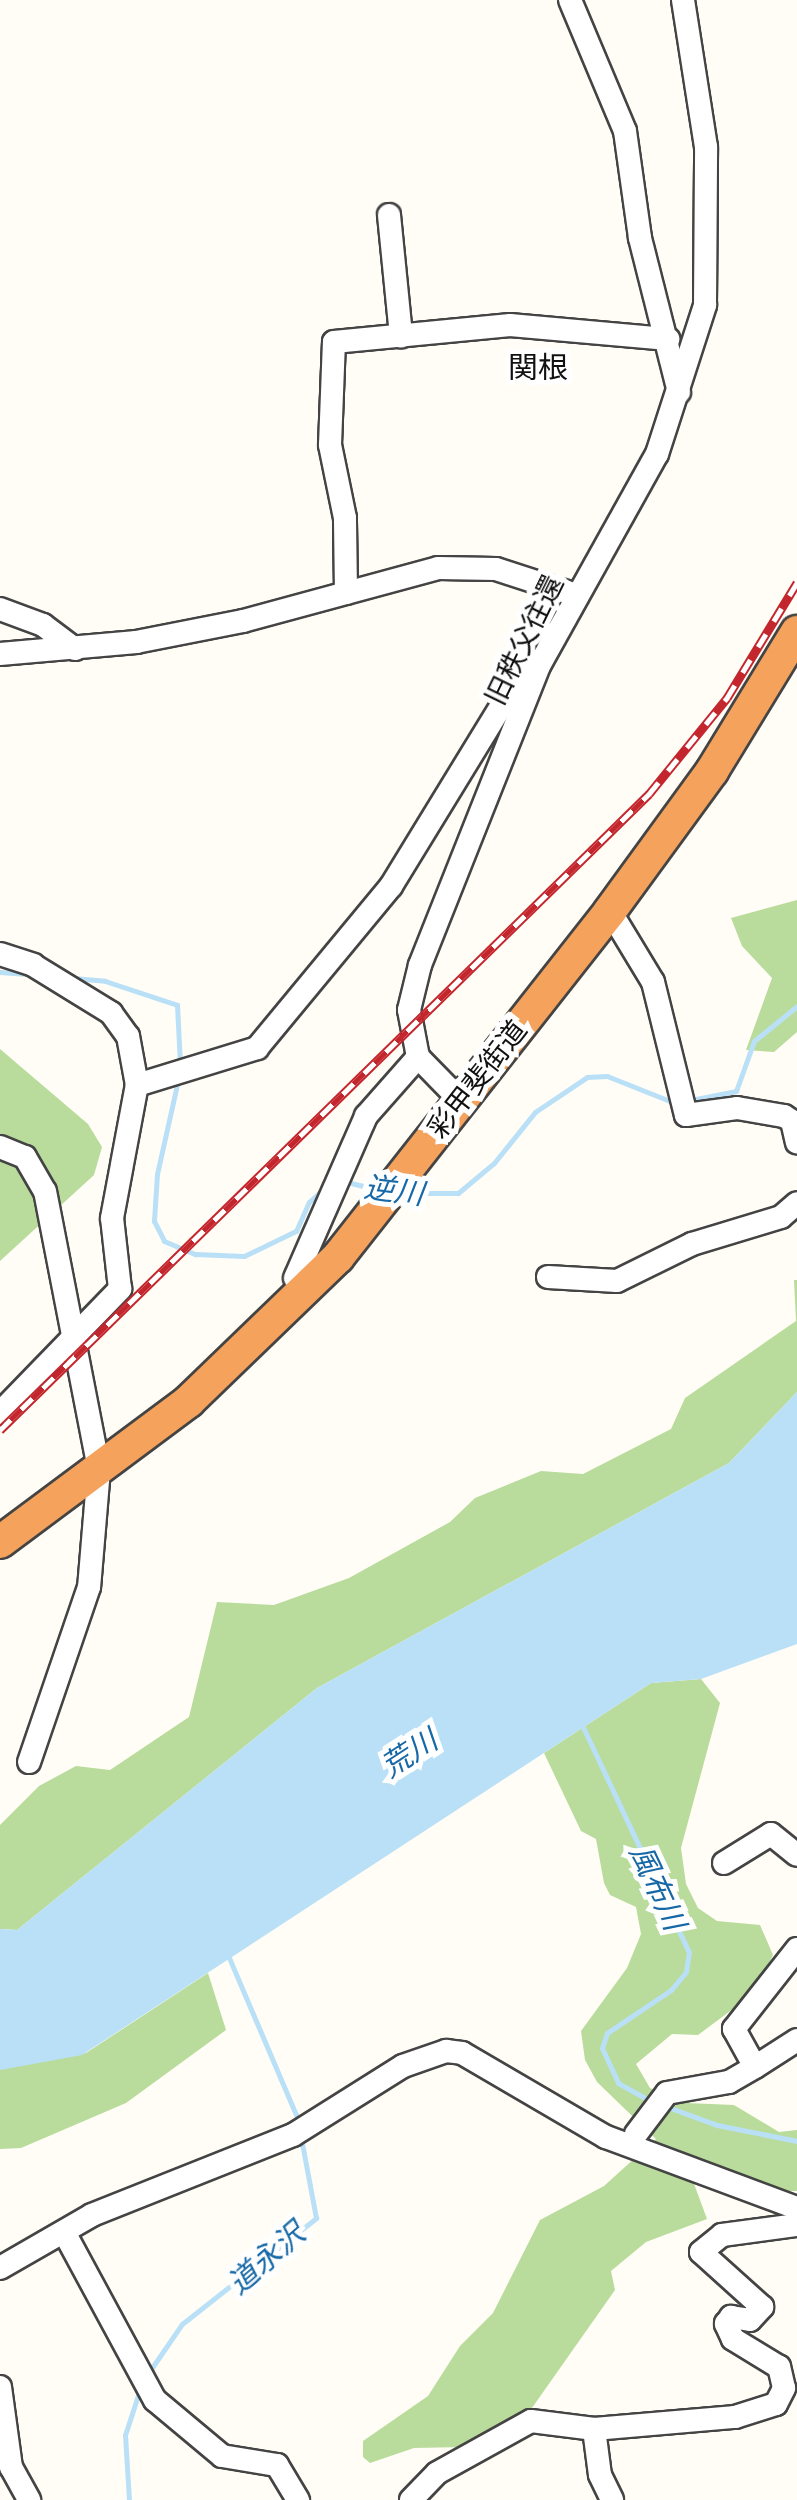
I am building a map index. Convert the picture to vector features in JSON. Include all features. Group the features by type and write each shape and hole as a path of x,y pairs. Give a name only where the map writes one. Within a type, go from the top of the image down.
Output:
{"highway":[{"name":"彩甲斐街道","path":"0,1542 189,1402 276,1324 338,1257 610,911 781,678 797,632"}],"street":[{"path":"570,0 624,131 640,238 680,395"},
{"name":"旧秩父往還","path":"418,1057 408,1010 420,966 557,628 573,594 615,536 680,395 709,278 706,147 683,0"},
{"path":"389,215 402,336"},
{"path":"346,593 345,518 330,445 334,342 535,324 668,339"},
{"path":"0,654 75,649 225,624 461,566 496,569 573,594"},
{"path":"0,609 44,625 75,649"},
{"path":"137,1085 257,1048 390,886 509,698 537,640 557,628"},
{"path":"610,911 653,982 686,1115 737,1108 784,1116 792,1121 797,1142"},
{"path":"0,954 32,965 112,1013 128,1036 137,1085 112,1218 120,1289 0,1413"},
{"path":"295,1278 366,1116 418,1057 460,1100"},
{"path":"0,1147 37,1169 55,1228 99,1469 88,1587 30,1762"},
{"path":"548,1277 617,1281 692,1244 782,1218 797,1204"},
{"path":"724,1864 770,1834 797,1856"},
{"path":"755,2067 734,2029 797,1949"},
{"path":"636,2134 667,2092 729,2082 797,2040"},
{"path":"0,2268 64,2232 293,2135 430,2054 462,2053 556,2109 666,2162 730,2184 793,2219"},
{"path":"556,2109 569,2105 636,2134 690,2184 793,2219"},
{"path":"411,2500 437,2473 531,2421 594,2429 735,2417 776,2404 784,2388 778,2367 733,2338 726,2324 730,2317 750,2320 762,2307 700,2252 722,2236 793,2219"},
{"path":"64,2232 155,2400 222,2456 277,2466 298,2500"},
{"path":"0,2388 11,2467 28,2500"},
{"path":"594,2429 600,2476 612,2500"}],"green space":[{"path":"797,900 797,1032 774,1052 746,1050 772,978 742,946 731,918"},
{"path":"0,1049 88,1124 102,1147 94,1175 0,1261"},
{"path":"797,1280 797,1392 729,1463 317,1688 17,1930 0,1929 0,1825 39,1786 76,1766 110,1770 189,1717 217,1602 274,1605 349,1578 450,1522 475,1498 541,1471 583,1474 671,1429 685,1398 796,1321"},
{"path":"701,1679 720,1703 681,1848 686,1884 698,1908 717,1921 760,1925 773,1955 753,1994 698,2035 672,2034 636,2064 650,2088 686,2103 734,2105 779,2132 797,2130 797,2191 768,2191 706,2171 693,2181 707,2219 646,2242 611,2271 615,2290 527,2415 464,2447 414,2448 370,2463 363,2457 363,2441 428,2396 460,2346 493,2313 540,2220 604,2186 656,2139 597,2082 585,2060 581,2031 627,1968 641,1934 636,1907 610,1895 596,1839 581,1831 544,1753 651,1683"},
{"path":"208,1973 226,2030 126,2103 21,2148 0,2149 0,2069 86,2053"}],"water":[{"name":"荒川","path":"797,1392 797,1644 701,1679 651,1683 82,2055 0,2070 0,1929 17,1930 317,1688 729,1463"}],"waterway":[{"name":"逆川","path":"0,972 27,974"},
{"name":"逆川","path":"73,978 105,981 177,1005 180,1064"},
{"name":"逆川","path":"691,1100 736,1091 754,1041 797,1006"},
{"name":"逆川","path":"401,1193 458,1193 494,1163 535,1112 587,1077 607,1076 675,1103"},
{"name":"逆川","path":"178,1080 157,1174 154,1221 164,1241 195,1254 244,1256 296,1231 309,1202 327,1186"},
{"name":"逆川","path":"347,1182 375,1189"},
{"name":"風布川","path":"582,1725 689,1952 686,1972 671,1990 607,2033 602,2048 618,2083 650,2101"},
{"name":"道永沢","path":"227,1953 299,2122"},
{"name":"風布川","path":"665,2106 717,2125 797,2141"},
{"name":"道永沢","path":"149,2372 182,2324 316,2218 301,2138"},
{"name":"道永沢","path":"129,2500 125,2435 141,2386"}],"railway":[{"path":"0,1430 649,794 727,698 797,583"}],"district":[{"name":"関根","path":"538,367"}]}
